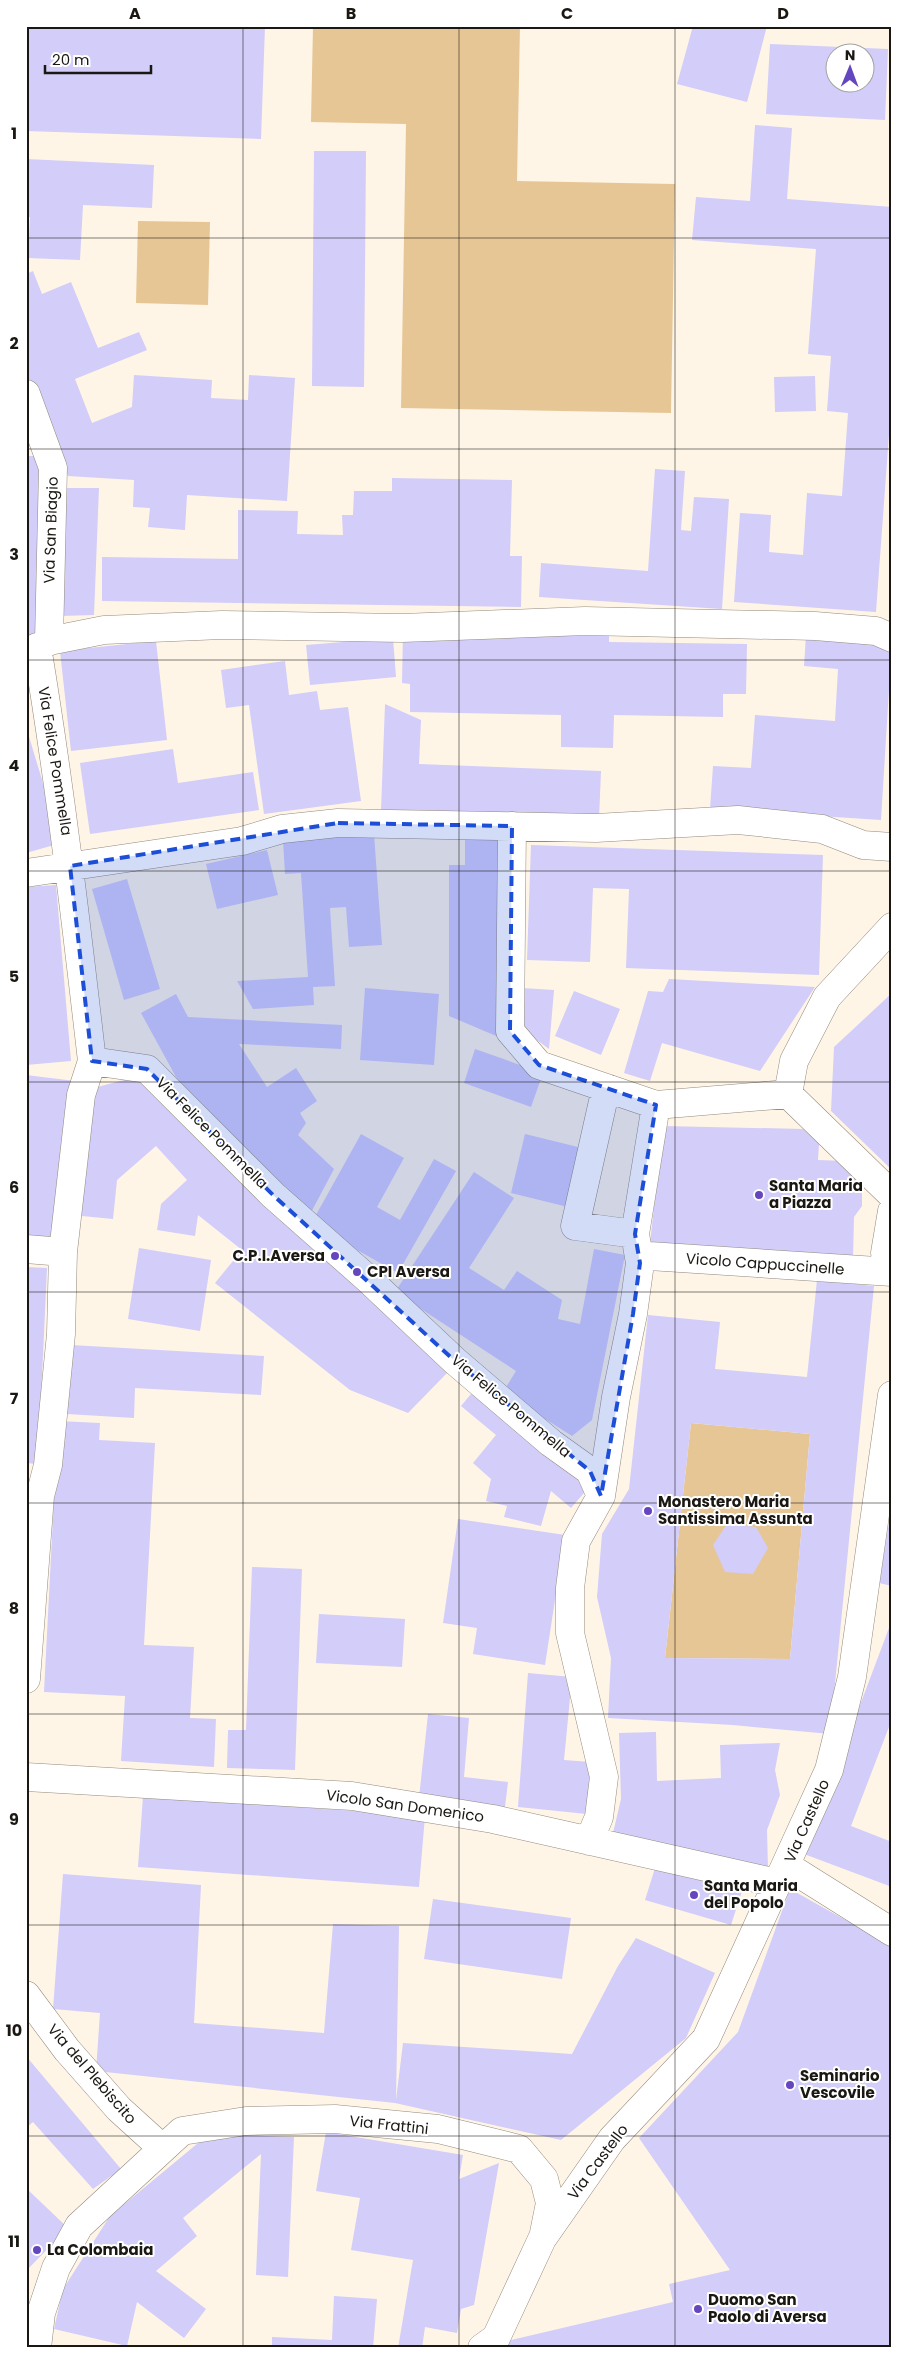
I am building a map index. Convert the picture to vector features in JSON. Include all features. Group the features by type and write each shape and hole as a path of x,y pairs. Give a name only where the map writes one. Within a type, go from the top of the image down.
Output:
{"street":[{"name":"Via San Biagio","path":"26,394 53,468 37,648"},
{"path":"37,648 104,630 222,625 402,628 585,621 815,626 876,631 892,638"},
{"name":"Via Felice Pommella","path":"37,648 57,768 92,1061 147,1069 273,1194 455,1360 550,1443 590,1471 601,1496"},
{"path":"26,873 242,840 282,829 338,823 639,827 738,820 822,829 863,846 892,847"},
{"path":"512,826 510,1030 539,1065 656,1105 788,1094 892,1195"},
{"path":"788,1094 794,1061 827,997 892,927"},
{"path":"26,1679 33,1496 48,1465 61,1334 62,1252 80,1095 92,1061"},
{"path":"606,1088 575,1226 635,1234"},
{"path":"589,1841 599,1817 604,1777 570,1633 570,1588 576,1542 601,1496 640,1262 635,1234 656,1105"},
{"path":"892,1211 885,1253 892,1263"},
{"path":"26,1249 62,1252"},
{"name":"Vicolo Cappuccinelle","path":"640,1262 649,1256 892,1272"},
{"name":"Via Castello","path":"482,2348 496,2338 542,2240 612,2140 706,2039 829,1770 852,1676 892,1395"},
{"name":"Vicolo San Domenico","path":"26,1777 352,1796 493,1819 589,1841 782,1874 892,1932"},
{"name":"Via del Plebiscito","path":"26,1995 67,2050 119,2109 162,2148"},
{"name":"Via Frattini","path":"37,2348 41,2313 56,2268 79,2226 182,2131 246,2121 336,2119 438,2129 519,2148 544,2179 550,2203 542,2240"}],"highlighted area":[{"path":"338,823 512,826 510,1031 539,1065 656,1105 635,1234 640,1263 633,1314 601,1496 590,1471 455,1361 273,1195 147,1069 92,1061 70,866"}],"shaded area":[{"path":"313,26 520,26 517,181 675,184 671,413 401,408 406,124 311,122"},
{"path":"138,221 210,222 208,305 136,303"},
{"path":"691,1423 810,1434 790,1659 665,1658"}],"building":[{"path":"26,26 265,26 261,139 26,131"},
{"path":"693,26 767,26 747,102 677,84"},
{"path":"770,44 826,46 826,92 876,92 876,48 888,49 885,120 766,114"},
{"path":"755,125 792,128 787,199 892,207 892,393 876,612 734,602 740,513 771,515 769,552 803,555 807,493 842,496 848,413 827,411 831,356 808,354 816,249 692,240 696,197 750,201"},
{"path":"314,151 366,151 364,387 312,386"},
{"path":"26,159 154,165 152,208 83,205 80,260 28,258 30,217 26,217"},
{"path":"33,271 42,294 71,282 98,348 139,332 147,350 75,379 92,423 132,407 134,375 212,380 211,398 248,400 249,375 295,378 287,501 187,495 185,530 148,527 150,508 133,507 134,480 68,476 26,373 26,274"},
{"path":"815,376 816,411 775,412 774,377"},
{"path":"26,456 41,456 38,633 26,640"},
{"path":"655,469 685,471 681,530 691,531 694,497 729,499 722,609 539,597 541,563 648,571"},
{"path":"392,478 512,480 510,556 522,556 521,607 102,601 102,557 238,559 238,510 298,511 297,534 343,535 342,515 353,515 354,491 392,491"},
{"path":"65,488 99,488 94,615 60,616"},
{"path":"403,632 609,636 609,642 747,644 746,694 723,694 723,717 614,715 613,748 561,747 561,715 410,712 410,684 402,683"},
{"path":"806,635 892,640 881,820 710,809 713,766 751,768 755,715 835,721 838,669 804,666"},
{"path":"393,638 396,677 310,685 306,645"},
{"path":"156,641 167,740 71,751 60,651"},
{"path":"285,661 289,695 317,691 320,710 348,707 361,801 264,814 249,705 226,708 221,670"},
{"path":"385,704 421,720 419,764 601,771 599,819 381,810"},
{"path":"26,731 61,843 26,853"},
{"path":"173,749 178,783 253,772 259,810 90,834 80,763"},
{"path":"374,834 382,945 349,947 346,907 330,908 335,986 313,987 314,1005 253,1009 237,981 308,977 301,873 285,874 283,840"},
{"path":"465,837 502,837 501,1038 449,1016 449,865 465,865"},
{"path":"531,845 823,855 819,975 626,968 629,889 593,888 590,962 527,960"},
{"path":"267,850 278,895 217,909 206,864"},
{"path":"127,879 160,989 124,1000 92,889"},
{"path":"56,885 71,1061 26,1065 26,887"},
{"path":"669,979 815,987 760,1071 662,1043 650,1081 624,1073 648,991 663,992"},
{"path":"365,988 439,994 434,1065 360,1060"},
{"path":"522,988 554,990 549,1049 519,1027"},
{"path":"574,991 620,1009 601,1055 555,1036"},
{"path":"892,993 892,1170 831,1111 834,1047"},
{"path":"176,994 188,1017 342,1025 341,1049 239,1044 267,1087 296,1068 317,1101 300,1113 306,1123 298,1135 334,1169 307,1220 176,1077 141,1013"},
{"path":"475,1049 543,1073 531,1107 464,1083"},
{"path":"26,1075 75,1081 56,1241 26,1237"},
{"path":"143,1075 449,1371 408,1413 350,1390 215,1283 242,1250 198,1215 195,1236 157,1230 161,1204 187,1180 156,1146 117,1180 113,1219 72,1215 86,1090"},
{"name":"Santa Maria a Piazza","path":"663,1126 803,1129 819,1144 818,1160 845,1161 862,1183 862,1206 854,1217 853,1257 650,1243"},
{"path":"361,1134 404,1158 377,1207 400,1220 434,1159 456,1171 398,1273 311,1224"},
{"path":"525,1134 582,1148 568,1207 511,1193"},
{"path":"474,1172 514,1198 469,1268 504,1290 517,1271 562,1300 558,1319 580,1324 594,1249 625,1255 592,1420 572,1436 503,1392 516,1371 395,1292"},
{"path":"139,1248 211,1260 200,1331 128,1319"},
{"path":"26,1267 47,1268 38,1464 26,1463"},
{"name":"Monastero Maria Santissima Assunta","path":"817,1280 874,1286 830,1734 733,1725 608,1718 611,1658 597,1597 602,1534 629,1489 648,1315 720,1322 715,1369 807,1377","holes":["691,1423 810,1434 790,1659 665,1658"]},
{"path":"71,1345 264,1356 261,1395 135,1388 134,1418 67,1414"},
{"path":"475,1389 590,1486 571,1508 551,1491 541,1526 504,1517 507,1506 486,1501 491,1479 473,1463 496,1435 461,1406"},
{"path":"58,1421 100,1423 99,1440 155,1443 144,1645 194,1647 190,1718 216,1719 214,1767 121,1761 125,1696 44,1692"},
{"path":"892,1511 892,1586 879,1583"},
{"path":"458,1519 565,1535 545,1665 473,1654 477,1628 443,1623"},
{"name":"Monastero Maria Santissima Assunta","path":"727,1524 756,1527 768,1548 753,1574 725,1572 713,1545"},
{"path":"252,1567 302,1569 295,1770 227,1768 228,1730 246,1730"},
{"path":"319,1614 405,1619 402,1667 316,1663"},
{"path":"889,1628 892,1629 892,1719 851,1826 892,1842 892,1887 804,1854"},
{"path":"528,1673 572,1677 564,1760 590,1762 587,1814 518,1807"},
{"path":"428,1714 469,1718 464,1777 508,1782 505,1807 419,1798"},
{"path":"656,1732 657,1781 721,1778 720,1745 780,1743 775,1770 780,1795 767,1830 768,1870 613,1833 621,1799 619,1733"},
{"path":"143,1796 425,1816 419,1887 138,1867"},
{"name":"Santa Maria del Popolo","path":"656,1865 742,1891 731,1925 645,1900"},
{"path":"63,1874 201,1885 194,2023 324,2033 333,1924 399,1926 396,2100 403,2043 572,2054 618,1966 636,1938 715,1973 686,2038 561,2140 395,2103 96,2071 100,2013 53,2009"},
{"name":"Seminario Vescovile","path":"790,1889 892,1946 892,2348 503,2348 507,2341 673,2302 669,2284 730,2270 639,2138 738,2032"},
{"path":"433,1899 571,1918 562,1979 424,1959"},
{"path":"26,2056 121,2169 93,2189 33,2122 26,2128"},
{"path":"326,2132 463,2155 459,2179 499,2163 474,2305 461,2309 457,2333 425,2327 422,2348 398,2348 413,2260 351,2250 360,2198 316,2191"},
{"path":"209,2134 294,2137 288,2277 256,2275 261,2154 183,2218 197,2236 156,2271 206,2309 184,2338 137,2302 127,2346 54,2329 63,2289 110,2216"},
{"name":"La Colombaia","path":"26,2188 68,2228 26,2271"},
{"path":"334,2296 377,2299 373,2348 272,2348 272,2337 332,2340"}],"place":[{"name":"Santa Maria a Piazza","path":"759,1195"},
{"name":"C.P.I.Aversa","path":"335,1256"},
{"name":"CPI Aversa","path":"357,1272"},
{"name":"Monastero Maria Santissima Assunta","path":"648,1511"},
{"name":"Santa Maria del Popolo","path":"694,1895"},
{"name":"Seminario Vescovile","path":"790,2085"},
{"name":"La Colombaia","path":"37,2250"},
{"name":"Duomo San Paolo di Aversa","path":"698,2309"}]}
